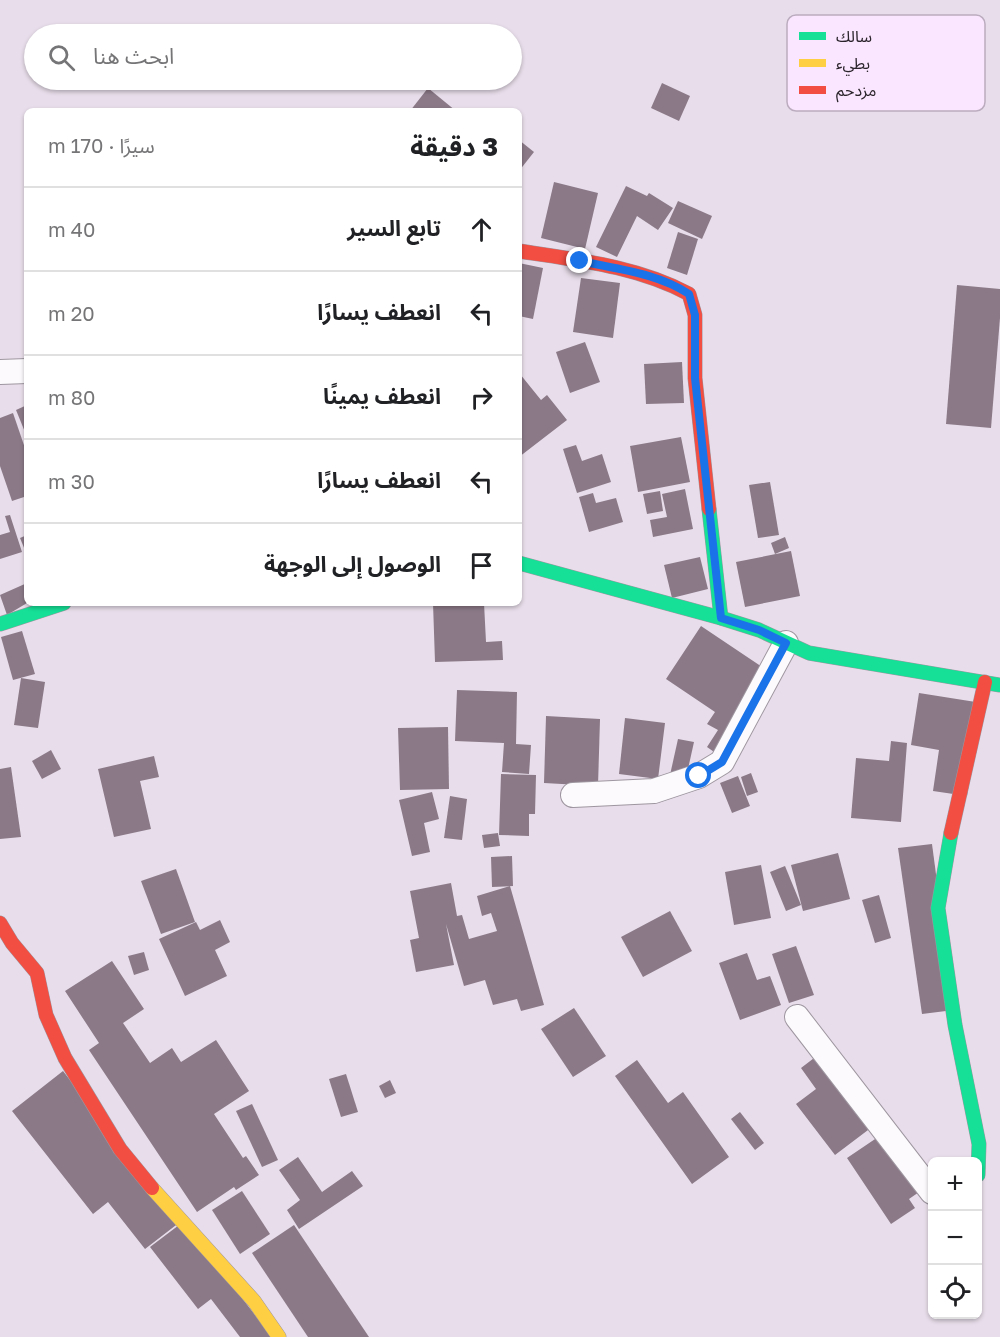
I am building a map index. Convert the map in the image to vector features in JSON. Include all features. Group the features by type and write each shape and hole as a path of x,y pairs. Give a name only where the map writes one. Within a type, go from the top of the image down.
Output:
{"street":[{"path":"522,252 639,274 676,285 689,294 695,315 695,378 721,618"},
{"path":"0,372 24,371"},
{"path":"522,564 721,618 759,630 809,653 1000,685"},
{"path":"0,624 55,606"},
{"path":"573,795 654,791 699,776 722,762 786,643"},
{"path":"982,1163 990,1140 955,1025 938,908 955,814 985,682"},
{"path":"0,923 12,943 37,973 46,1015 65,1058 120,1149 148,1184 254,1301 279,1337"},
{"path":"797,1017 928,1186"}],"building":[{"path":"662,83 690,96 679,121 651,108"},
{"path":"426,90 430,90 452,108 412,108"},
{"path":"522,142 534,152 522,167"},
{"path":"554,182 598,193 585,249 541,238"},
{"path":"626,186 647,196 649,193 673,208 658,230 637,216 617,257 596,247"},
{"path":"678,201 712,216 702,239 668,223"},
{"path":"678,232 698,239 687,275 667,268"},
{"path":"522,264 543,268 533,319 522,317"},
{"path":"581,278 620,283 613,338 573,332"},
{"path":"957,285 1000,289 1000,318 991,428 946,424"},
{"path":"585,342 600,382 570,393 556,352"},
{"path":"682,362 684,403 646,404 644,364"},
{"path":"522,376 541,400 547,395 567,420 522,455"},
{"path":"24,406 24,430 16,410"},
{"path":"13,413 24,445 24,497 12,501 0,466 0,418"},
{"path":"681,437 690,482 638,492 630,446"},
{"path":"576,445 582,461 602,454 611,482 577,493 563,449"},
{"path":"770,482 779,535 758,538 749,485"},
{"path":"685,489 693,529 653,537 650,520 667,517 662,494"},
{"path":"660,491 663,511 647,514 643,494"},
{"path":"593,493 596,503 616,498 623,522 589,532 579,497"},
{"path":"10,515 22,552 0,559 0,535 10,532 5,516"},
{"path":"24,536 24,548 20,538"},
{"path":"785,537 789,548 775,554 771,543"},
{"path":"791,551 800,596 745,607 736,562"},
{"path":"700,557 708,589 672,598 664,565"},
{"path":"24,584 24,605 7,615 0,595"},
{"path":"433,606 484,606 486,642 502,641 503,660 435,662"},
{"path":"701,626 771,673 717,754 707,747 718,730 707,724 715,712 666,679"},
{"path":"22,631 35,674 13,680 1,637"},
{"path":"21,678 45,682 38,728 14,725"},
{"path":"457,690 517,692 516,744 531,745 529,774 502,772 504,743 455,741"},
{"path":"919,693 982,703 967,796 933,791 939,750 911,745"},
{"path":"546,716 600,719 598,786 544,783"},
{"path":"625,718 665,723 658,779 619,774"},
{"path":"448,727 449,789 400,790 398,728"},
{"path":"678,739 694,742 686,778 670,775"},
{"path":"891,741 907,743 901,822 851,818 856,758 889,761"},
{"path":"51,750 61,769 42,779 32,761"},
{"path":"154,756 159,777 140,781 151,829 114,837 98,769"},
{"path":"11,767 21,837 0,839 0,769"},
{"path":"751,773 758,792 747,796 741,777"},
{"path":"501,774 536,775 535,814 529,814 529,836 499,835"},
{"path":"738,776 750,806 732,813 720,783"},
{"path":"432,792 439,819 424,823 430,852 412,856 399,800"},
{"path":"450,796 467,799 462,840 444,838"},
{"path":"498,833 500,846 484,848 482,835"},
{"path":"932,844 954,1010 922,1014 898,848"},
{"path":"838,853 850,899 803,911 791,865"},
{"path":"512,856 513,886 492,887 491,857"},
{"path":"761,865 771,918 734,925 725,872"},
{"path":"785,866 801,905 786,911 770,872"},
{"path":"176,869 195,922 161,934 141,881"},
{"path":"451,883 457,916 462,915 469,939 497,931 491,913 482,916 477,896 510,886 544,1005 521,1011 517,999 493,1005 485,980 464,986 446,924 454,965 416,972 410,940 419,938 410,891"},
{"path":"879,895 891,938 875,943 862,900"},
{"path":"670,911 692,951 643,977 621,937"},
{"path":"220,920 230,942 215,950 227,976 185,996 159,939 196,922 200,930"},
{"path":"796,946 814,995 789,1003 772,954"},
{"path":"144,952 149,970 134,975 128,956"},
{"path":"747,953 757,980 770,976 781,1005 740,1020 719,963"},
{"path":"112,961 144,1009 123,1023 150,1063 172,1048 181,1062 216,1040 249,1091 214,1114 243,1158 246,1156 259,1175 236,1190 234,1187 197,1212 89,1050 99,1043 65,991"},
{"path":"574,1008 606,1056 573,1077 541,1029"},
{"path":"818,1055 872,1127 835,1155 796,1104 816,1089 801,1068"},
{"path":"637,1060 668,1103 683,1092 729,1157 692,1184 615,1076"},
{"path":"63,1071 180,1222 145,1249 108,1202 93,1214 12,1111"},
{"path":"346,1074 358,1112 341,1117 329,1079"},
{"path":"390,1080 396,1093 385,1098 379,1086"},
{"path":"252,1104 278,1160 262,1167 236,1111"},
{"path":"740,1112 764,1143 755,1150 731,1119"},
{"path":"884,1133 922,1190 909,1199 915,1208 891,1224 847,1158"},
{"path":"298,1157 322,1192 352,1171 363,1186 299,1229 287,1210 300,1200 279,1170"},
{"path":"242,1191 270,1234 240,1254 212,1210"},
{"path":"183,1222 272,1337 240,1337 211,1299 198,1309 150,1247"},
{"path":"294,1225 369,1337 308,1337 252,1253"}],"traffic: fast":[{"path":"709,509 721,618"},
{"path":"522,564 721,618 759,630 809,653 1000,685"},
{"path":"0,624 55,606"},
{"path":"951,833 938,908 955,1025 979,1144 979,1157"}],"traffic: slow":[{"path":"152,1188 254,1301 279,1337"}],"traffic: jam":[{"path":"522,251 628,270 669,284 689,294 695,315 695,378 709,509"},
{"path":"951,833 985,682"},
{"path":"0,923 12,943 37,973 46,1015 65,1058 120,1149 152,1188"}],"route":[{"path":"580,261 676,285 689,294 695,315 695,378 721,618 759,630 786,643 722,762 699,776"}]}
